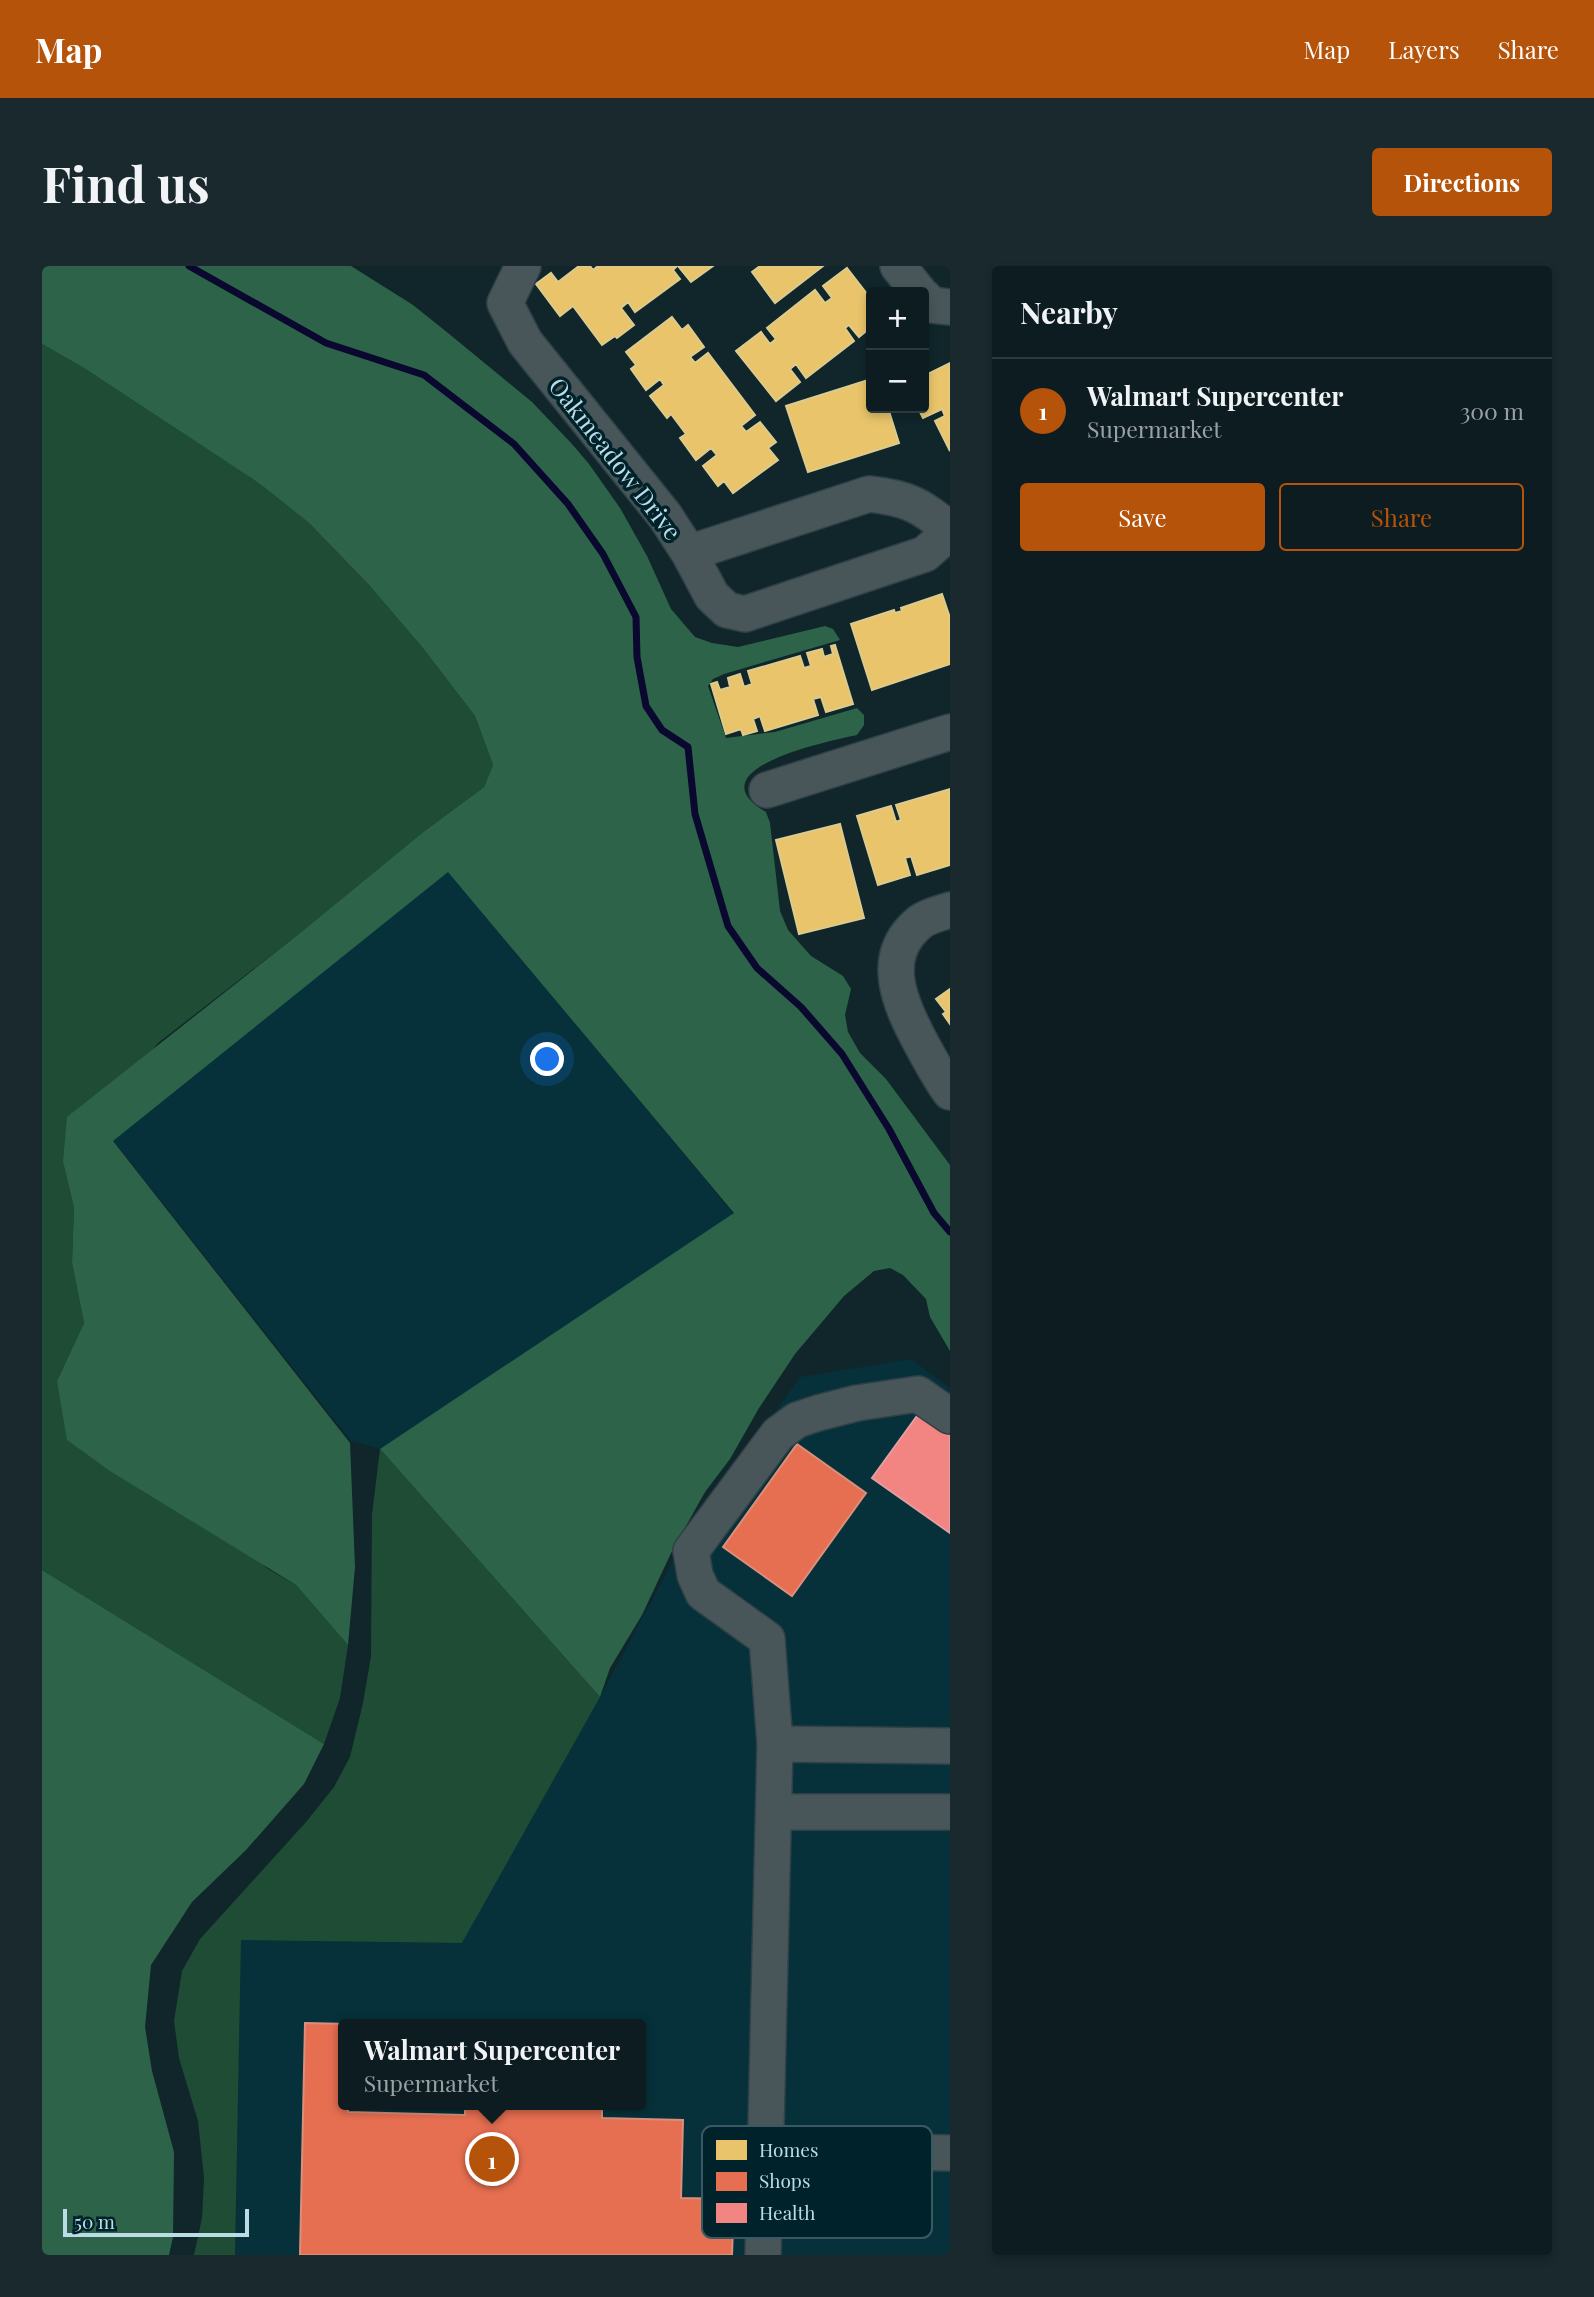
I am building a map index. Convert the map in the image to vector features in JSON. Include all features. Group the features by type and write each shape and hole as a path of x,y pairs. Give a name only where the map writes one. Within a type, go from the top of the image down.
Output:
{"street":[{"name":"Oakmeadow Drive","path":"523,266 505,303 525,342 665,516 689,553 869,494 895,497 925,509 950,531"},
{"path":"898,266 915,287"},
{"path":"929,302 932,305 950,307"},
{"path":"689,553 712,596 727,610 745,614 925,554 950,531"},
{"path":"767,790 950,732"},
{"path":"950,910 921,921 903,941 895,972 897,994 907,1017 950,1092"},
{"path":"767,2126 775,1744 767,1639 703,1593 695,1575 691,1551 778,1434 797,1419 857,1403 918,1394 950,1416"},
{"path":"775,1744 950,1746"},
{"path":"774,1812 950,1812"},
{"path":"932,2153 950,2153"}],"shaded area":[{"path":"448,871 734,1214 380,1449 351,1441 113,1140"},
{"path":"911,1359 950,1388 950,2255 235,2255 241,1940 462,1943 600,1697 683,1542 800,1377"}],"green space":[{"path":"42,266 351,266 413,305 448,333 532,402 572,444 620,508 647,556 671,609 695,637 738,647 825,626 833,629 840,640 724,674 713,679 708,686 726,738 775,732 857,708 864,715 864,725 857,735 773,760 755,770 745,783 748,797 766,812 770,823 780,911 788,930 811,956 843,976 851,989 845,1015 848,1032 860,1053 886,1079 950,1165 950,1351 930,1317 926,1299 903,1275 890,1268 874,1271 844,1296 795,1354 759,1408 730,1459 705,1492 672,1551 642,1615 610,1668 600,1697 380,1449 734,1213 448,872 113,1141 350,1443 355,1567 348,1645 296,1585 110,1471 67,1440 57,1381 84,1323 72,1263 74,1208 63,1162 67,1117 422,833 484,787 493,765 475,716 422,647 369,585 309,523 260,484 84,368 42,344"},
{"path":"42,344 84,368 260,484 309,523 369,585 422,647 475,716 493,765 484,787 422,833 300,933 158,1043 63,1162 74,1208 72,1263 84,1323 57,1381 268,1569 296,1585 348,1645 340,1698 324,1744 42,1570"},
{"path":"380,1449 600,1697 462,1943 241,1940 235,2255 194,2255 202,2218 204,2178 198,2121 179,2058 174,2021 182,1971 200,1939 306,1822 334,1787 350,1757 371,1656 372,1514"},
{"path":"42,1570 324,1744 304,1784 246,1850 192,1902 151,1965 145,2027 152,2071 174,2152 173,2237 169,2255 42,2255"}],"building: Homes":[{"path":"579,266 590,266 593,270 598,266 677,266 673,270 680,279 635,312 628,302 621,308 634,325 602,345 573,306 560,316 536,284 551,273 558,282"},
{"path":"678,266 713,266 691,282"},
{"path":"760,266 823,266 775,303 752,272"},
{"path":"847,268 866,293 866,331 859,337 849,325 845,328 854,341 806,378 796,364 790,369 800,382 776,401 736,351 761,332 770,344 776,339 767,328 815,290 825,303 832,298 823,286"},
{"path":"672,317 682,330 688,325 704,347 690,357 695,363 708,353 755,415 741,426 746,432 760,422 776,442 768,448 778,460 733,493 724,481 718,486 703,466 717,455 711,448 696,460 680,438 686,434 671,414 667,418 650,396 664,385 660,379 646,390 631,369 636,365 626,352"},
{"path":"950,363 950,451 935,421 945,416 942,409 923,418 920,413 929,413 929,374"},
{"path":"866,381 866,413 890,413 899,443 808,472 786,406"},
{"path":"942,594 950,618 950,664 872,690 851,624 894,610 895,613 902,611 901,608"},
{"path":"835,645 853,704 826,712 821,697 813,699 818,715 765,731 760,716 753,719 757,731 743,735 741,729 726,734 711,684 717,682 720,690 730,687 728,678 740,674 744,687 752,684 748,671 800,656 804,668 811,666 807,653 822,649 824,657 833,654 831,646"},
{"path":"950,789 950,865 917,875 911,856 905,858 910,875 878,885 857,816 891,806 896,822 901,820 896,805"},
{"path":"840,824 864,918 799,934 776,840"},
{"path":"950,989 950,1024 943,1014 946,1012 936,999"}],"building: Shops":[{"path":"797,1444 866,1493 792,1596 723,1547"},
{"path":"305,2023 338,2024 338,2110 465,2115 465,2110 602,2110 602,2118 683,2120 681,2198 702,2198 702,2238 733,2238 732,2255 300,2255"}],"building: Health":[{"path":"919,1413 950,1434 950,1533 872,1478"}],"waterway":[{"path":"189,266 326,343 424,375 514,444 568,504 603,554 636,617 637,657 646,706 662,730 688,747 695,814 728,926 757,968 801,1007 842,1054 889,1129 934,1213 950,1232"}],"place":[{"name":"Walmart Supercenter","path":"492,2159"}]}
